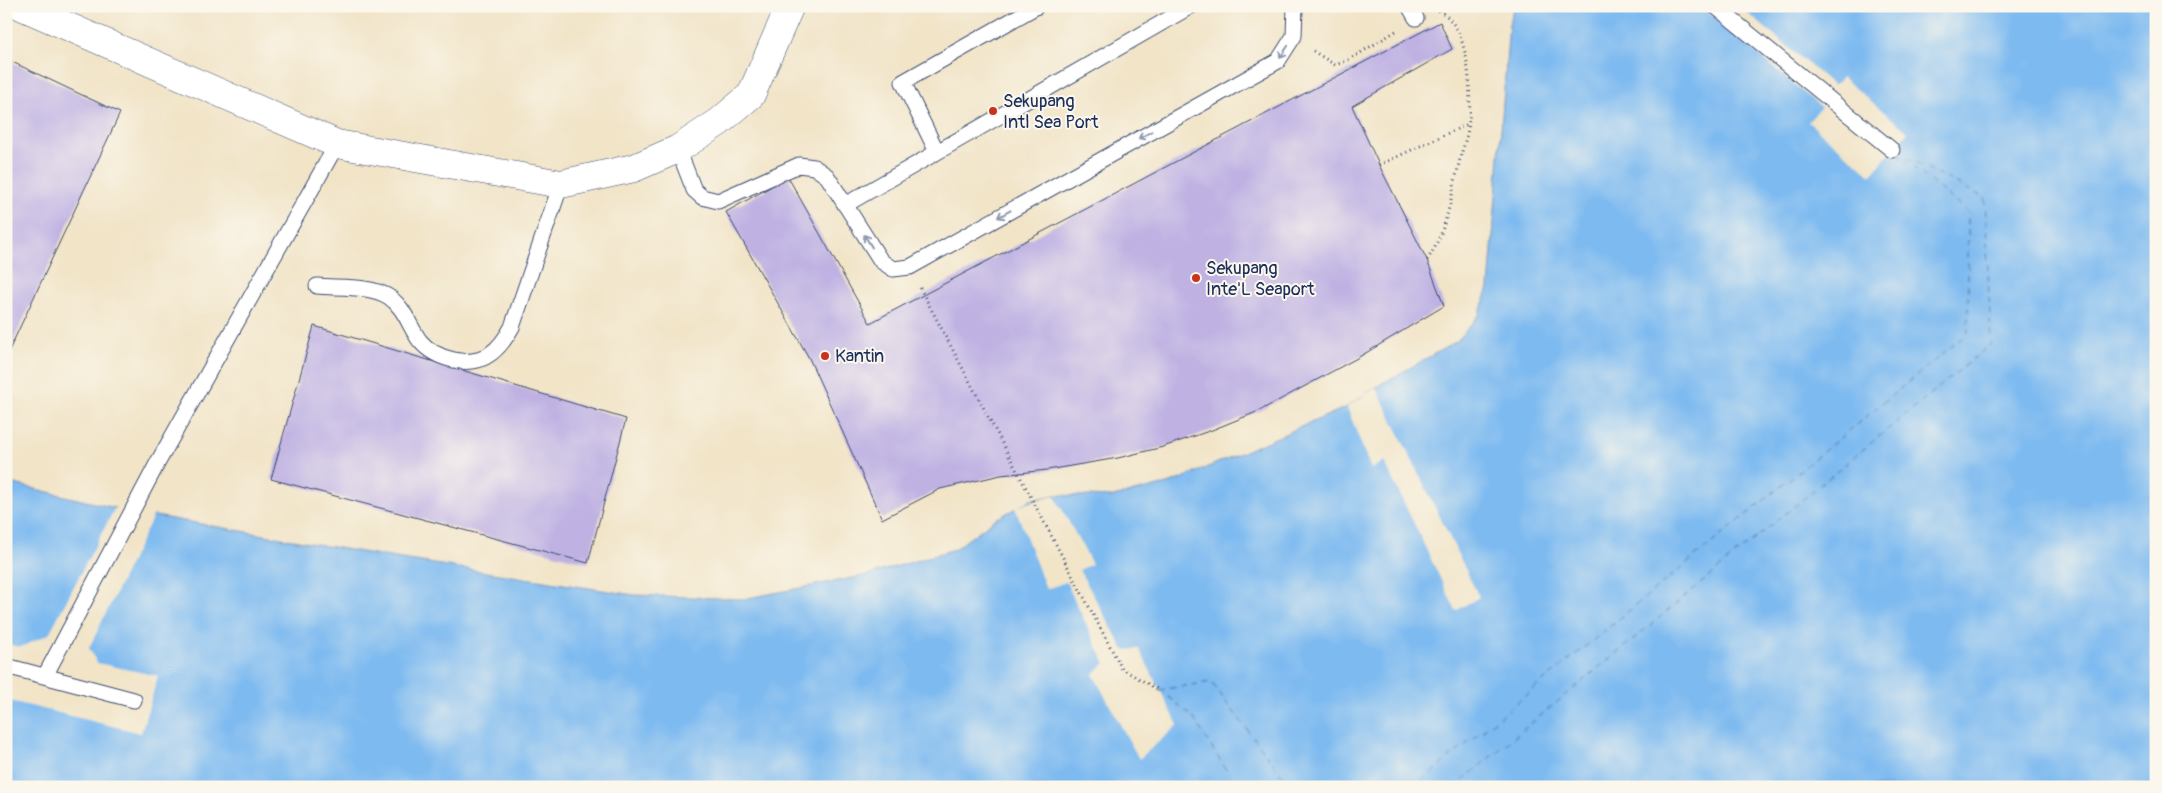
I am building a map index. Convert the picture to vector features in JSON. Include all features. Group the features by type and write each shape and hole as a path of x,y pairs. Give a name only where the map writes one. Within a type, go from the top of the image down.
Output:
{"street":[{"path":"21,6 337,144 561,184 634,168 678,149 719,122 751,95 790,6"}],"lane":[{"path":"937,152 903,82 1037,6"},
{"path":"845,205 1191,6"},
{"path":"678,149 694,190 702,197 718,201 798,164 814,167 826,176 881,261 893,269 910,267 1278,61 1294,36 1295,6"},
{"path":"1715,6 1892,150"},
{"path":"45,676 158,462 337,144"},
{"path":"317,286 373,291 388,296 400,306 420,341 432,352 446,358 469,362 489,355 503,342 512,327 561,184"},
{"path":"6,666 134,700"}],"path":[{"path":"1294,36 1335,65 1348,61 1413,12 1433,8 1446,14 1465,51 1470,81 1469,124 1439,237 1436,246 1427,260"},
{"path":"1379,165 1469,124"},
{"path":"910,267 1122,669 1159,690"}],"water":[{"path":"1514,6 2156,6 2156,787 6,787 6,482 132,512 402,559 634,595 743,599 868,575 955,549 994,520 1031,500 1054,495 1113,497 1171,483 1347,407 1376,387 1457,341 1479,315 1489,288 1509,24"}],"pier":[{"path":"1701,6 1739,6 1834,86 1842,77 1908,132 1871,175 1808,122 1821,107"},
{"path":"1376,387 1479,597 1456,611 1384,461 1371,469 1347,407"},
{"path":"1054,495 1092,564 1079,570 1124,650 1139,649 1178,725 1139,759 1093,674 1105,663 1066,582 1046,589 1015,507"},
{"path":"116,506 155,512 89,648 97,663 158,676 141,733 6,700 6,644 21,647 49,634"}],"building":[{"name":"Sekupang Inte'L Seaport","path":"1440,22 1452,49 1352,106 1379,165 1427,260 1444,306 1359,357 1259,411 1212,430 1163,447 1118,458 1047,470 1001,475 940,489 882,519 809,358 726,212 788,177 870,323"},
{"path":"6,59 120,113 6,357"},
{"path":"314,326 626,419 588,563 271,479"}],"ferry route":[{"path":"1454,787 1991,344 1985,198 1897,153"},
{"path":"1414,787 1968,333 1968,212 1897,154"},
{"path":"1159,690 1211,682 1291,787"},
{"path":"1160,690 1192,716 1237,787"}],"place":[{"name":"Sekupang Intl Sea Port","path":"993,111"},
{"name":"Sekupang Inte'L Seaport","path":"1196,278"},
{"name":"Kantin","path":"825,356"}]}
